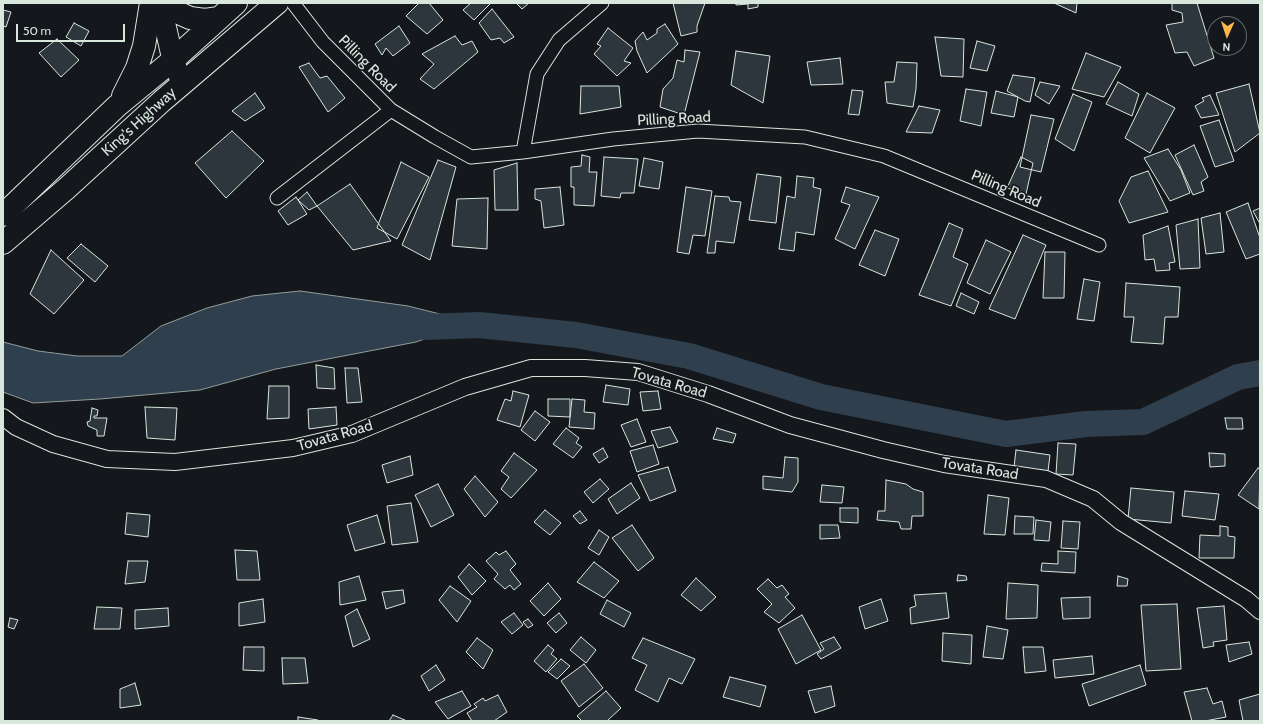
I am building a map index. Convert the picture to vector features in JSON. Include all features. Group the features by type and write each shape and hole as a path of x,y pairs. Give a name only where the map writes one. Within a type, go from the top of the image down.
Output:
{"highway":[{"path":"117,106 127,90 137,68 144,46 151,3"},
{"path":"172,3 179,12 190,18 205,20 219,18"},
{"name":"King's Highway","path":"3,215 117,106 173,60 236,3"},
{"name":"King's Highway","path":"3,243 67,188 182,84 277,3"}],"main road":[{"path":"160,3 173,60 182,84"}],"street":[{"name":"Pilling Road","path":"293,3 323,42 391,110 434,137 471,157 523,152 613,139 698,131 805,137 884,156 1099,245"},
{"path":"523,152 537,74 559,40 602,3"},
{"path":"277,198 391,110"},
{"name":"Tovata Road","path":"3,417 16,427 53,444 107,459 175,462 293,448 352,434 465,387 531,368 585,368 638,372 708,394 790,425 883,450 944,464 1046,479 1092,499 1121,522 1197,567 1246,599 1260,611"}],"water":[{"path":"300,291 408,306 472,322 416,342 276,369 200,390 100,399 33,403 3,392 3,342 38,351 77,356 122,356 161,326 207,308 252,296"}],"building":[{"path":"419,3 429,3 443,20 427,34 406,16"},
{"path":"471,3 491,3 474,20 463,10"},
{"path":"516,3 529,3 522,9"},
{"path":"673,3 705,3 697,26 697,32 681,36"},
{"path":"736,3 758,3 758,7 748,9 748,4 736,5"},
{"path":"1054,3 1077,3 1076,13"},
{"path":"1172,3 1197,3 1207,35 1207,56 1213,56 1214,58 1194,66 1187,52 1175,53 1166,25 1183,22 1182,13 1172,10"},
{"path":"492,9 514,37 504,43 500,38 491,40 479,23"},
{"path":"3,10 11,12 6,27 3,26"},
{"path":"74,23 89,31 81,46 66,37"},
{"path":"665,24 678,44 647,73 637,51 635,41 643,32 647,40 657,33 657,29"},
{"path":"399,26 410,43 393,56 386,48 382,55 375,44"},
{"path":"608,28 633,48 624,61 631,63 617,76 594,54 601,46 597,44"},
{"path":"455,36 462,45 472,41 478,52 434,89 420,79 434,64 422,54"},
{"path":"935,37 964,39 963,77 941,76"},
{"path":"57,39 79,60 61,77 39,53"},
{"path":"977,41 995,46 987,71 970,68"},
{"path":"685,50 700,52 684,115 660,107 663,89 673,78 677,60 684,62"},
{"path":"736,51 770,56 763,103 731,85"},
{"path":"1086,53 1121,67 1104,97 1072,89"},
{"path":"840,58 843,84 811,85 807,62"},
{"path":"897,62 917,63 916,89 913,107 887,103 885,82 894,82"},
{"path":"309,63 320,78 327,76 345,98 328,112 299,67"},
{"path":"1013,75 1035,78 1030,102 1025,101 1007,91"},
{"path":"1040,82 1060,86 1049,104 1035,95"},
{"path":"1118,82 1139,94 1132,116 1106,104"},
{"path":"1249,84 1260,133 1235,152 1216,93"},
{"path":"581,86 619,86 621,107 580,114"},
{"path":"966,89 987,92 981,126 960,121"},
{"path":"852,90 863,91 859,115 848,114"},
{"path":"996,91 1018,97 1014,117 991,113"},
{"path":"255,93 265,108 245,121 232,111"},
{"path":"1147,93 1175,108 1150,153 1125,138"},
{"path":"1073,94 1092,102 1074,151 1055,139"},
{"path":"1210,95 1219,115 1201,118 1195,106 1204,101 1202,98"},
{"path":"919,106 940,110 932,133 906,132"},
{"path":"1031,115 1054,119 1041,172 1020,167"},
{"path":"1219,120 1234,161 1215,167 1200,126"},
{"path":"232,131 264,161 226,198 195,163"},
{"path":"1194,145 1208,177 1201,182 1204,191 1193,195 1175,155"},
{"path":"1168,149 1181,170 1190,193 1170,201 1144,158"},
{"path":"582,155 590,157 589,172 597,172 594,206 574,205 574,187 571,187 571,167 581,166"},
{"path":"604,157 638,159 634,193 621,193 620,198 601,196"},
{"path":"1021,157 1033,163 1026,194 1007,188"},
{"path":"644,158 663,162 659,189 639,186"},
{"path":"438,160 456,167 430,260 402,245"},
{"path":"401,162 429,177 397,239 377,228"},
{"path":"517,163 518,210 495,210 494,170"},
{"path":"1148,171 1168,212 1129,223 1119,201 1131,177"},
{"path":"757,174 781,177 776,223 749,220"},
{"path":"797,176 814,178 813,187 821,189 814,235 796,232 794,251 779,249 787,196 795,198"},
{"path":"350,184 391,241 353,250 317,206"},
{"path":"560,187 564,225 544,228 541,201 535,199 535,189"},
{"path":"686,187 712,191 705,236 693,235 689,254 677,252"},
{"path":"846,187 879,197 855,249 835,239 850,205 841,202"},
{"path":"307,192 317,206 309,210 298,200"},
{"path":"715,196 729,197 730,201 741,202 734,243 716,241 715,253 707,253"},
{"path":"296,197 307,214 288,225 278,211"},
{"path":"488,198 487,249 452,246 457,199"},
{"path":"1248,203 1260,238 1260,254 1246,259 1226,212"},
{"path":"1260,208 1260,224 1253,211"},
{"path":"1220,213 1224,252 1206,254 1201,218"},
{"path":"1198,219 1200,268 1180,269 1176,225"},
{"path":"949,223 963,229 953,257 968,264 951,306 919,295"},
{"path":"1168,226 1175,262 1169,263 1170,270 1156,271 1154,259 1145,260 1143,235"},
{"path":"875,230 899,239 885,276 859,265"},
{"path":"1023,235 1046,245 1015,319 989,309"},
{"path":"986,240 1011,252 990,294 967,283"},
{"path":"81,244 108,266 95,282 67,258"},
{"path":"51,250 84,280 54,314 30,294"},
{"path":"1045,252 1065,252 1064,298 1043,298"},
{"path":"1084,279 1100,282 1094,321 1077,319"},
{"path":"1126,283 1180,287 1178,317 1165,317 1163,344 1131,342 1134,317 1124,317"},
{"path":"961,293 979,302 974,314 956,306"},
{"path":"316,365 334,368 335,389 317,388"},
{"path":"345,368 358,368 362,402 347,403"},
{"path":"606,385 630,389 628,405 603,402"},
{"path":"269,386 289,386 289,418 267,419"},
{"path":"513,391 529,395 520,427 497,420 505,399 511,401"},
{"path":"658,391 661,409 643,411 640,392"},
{"path":"548,399 570,399 570,417 548,416"},
{"path":"572,399 585,400 584,412 595,413 594,429 569,427"},
{"path":"145,407 177,408 175,440 147,438"},
{"path":"336,407 337,425 309,429 308,409"},
{"path":"92,408 98,410 97,416 94,416 94,418 107,418 104,436 97,436 97,430 88,426 87,422 90,421"},
{"path":"535,411 550,422 535,441 521,430"},
{"path":"1225,418 1242,418 1243,429 1227,429"},
{"path":"637,419 646,442 631,447 621,425"},
{"path":"670,427 678,442 658,448 651,431"},
{"path":"566,428 579,438 576,443 582,447 573,458 553,444"},
{"path":"717,428 736,434 733,443 713,439"},
{"path":"1058,443 1076,444 1073,475 1056,474"},
{"path":"653,445 659,464 637,472 630,451"},
{"path":"603,448 608,457 599,463 593,454"},
{"path":"1016,450 1050,455 1048,471 1014,467"},
{"path":"514,453 537,470 511,498 501,489 509,477 501,471"},
{"path":"1209,453 1225,454 1225,466 1210,467"},
{"path":"410,456 413,475 387,483 382,465"},
{"path":"785,457 798,458 798,482 792,492 763,489 763,476 783,478"},
{"path":"668,467 676,491 650,501 638,475"},
{"path":"1258,468 1260,469 1259,509 1238,495"},
{"path":"475,476 498,502 485,517 464,489"},
{"path":"600,479 609,489 593,503 584,492"},
{"path":"886,480 906,484 913,489 923,492 923,516 912,516 911,529 901,529 899,522 877,520 878,511 885,511"},
{"path":"631,483 640,498 617,514 608,499"},
{"path":"438,484 454,515 431,527 415,495"},
{"path":"822,485 844,487 842,503 820,502"},
{"path":"1131,488 1174,492 1171,523 1128,519"},
{"path":"1185,491 1219,494 1215,520 1182,516"},
{"path":"988,495 1009,498 1005,535 984,534"},
{"path":"411,503 418,542 392,545 387,506"},
{"path":"840,508 858,508 858,523 840,522"},
{"path":"545,510 561,523 550,535 534,522"},
{"path":"580,511 587,520 580,524 573,516"},
{"path":"127,513 150,515 148,537 125,534"},
{"path":"377,515 385,543 355,551 347,525"},
{"path":"1015,516 1034,517 1033,534 1014,534"},
{"path":"1036,520 1051,522 1049,541 1034,540"},
{"path":"1063,521 1080,522 1078,549 1061,548"},
{"path":"632,525 654,558 638,571 612,538"},
{"path":"820,525 838,525 840,538 820,539"},
{"path":"1220,526 1228,527 1228,536 1235,537 1234,558 1199,558 1200,535 1220,536"},
{"path":"599,530 609,537 599,555 588,548"},
{"path":"235,550 257,551 260,580 237,580"},
{"path":"506,551 516,564 510,570 521,584 514,590 510,585 505,589 494,579 498,574 486,561 496,552 499,555"},
{"path":"1058,551 1076,552 1075,573 1041,571 1042,563 1058,564"},
{"path":"128,561 148,561 145,582 125,584"},
{"path":"594,562 619,581 604,598 577,582"},
{"path":"469,564 486,581 472,595 458,577"},
{"path":"958,575 966,576 967,580 957,581"},
{"path":"359,576 366,600 340,605 339,582"},
{"path":"1118,576 1128,579 1127,586 1117,586"},
{"path":"696,578 716,597 701,611 681,595"},
{"path":"768,579 777,588 782,585 789,594 785,597 795,608 779,623 764,612 772,604 757,589"},
{"path":"548,583 561,599 544,616 530,601"},
{"path":"1008,583 1038,585 1037,618 1006,619"},
{"path":"450,586 471,601 457,622 439,600"},
{"path":"403,590 405,603 386,609 382,592"},
{"path":"946,593 949,618 911,624 910,608 916,606 914,595"},
{"path":"1090,597 1090,618 1063,619 1061,598"},
{"path":"263,599 265,622 239,626 239,603"},
{"path":"881,599 888,621 865,629 859,607"},
{"path":"607,600 631,613 624,627 600,614"},
{"path":"1177,604 1181,669 1146,671 1141,605"},
{"path":"1224,606 1227,640 1213,642 1214,646 1203,648 1197,608"},
{"path":"97,607 122,608 120,629 94,629"},
{"path":"168,608 169,626 135,629 135,610"},
{"path":"357,609 370,639 353,647 345,616"},
{"path":"514,613 523,625 512,634 501,622"},
{"path":"559,613 567,623 556,633 547,623"},
{"path":"802,615 821,650 796,664 778,629"},
{"path":"10,618 18,620 14,629 8,627"},
{"path":"528,619 533,625 528,628 523,622"},
{"path":"987,626 1008,630 1003,659 983,657"},
{"path":"943,633 972,635 971,664 942,661"},
{"path":"581,637 596,650 586,663 570,650"},
{"path":"834,637 841,648 821,659 817,654 824,649 820,643"},
{"path":"477,638 493,650 483,669 466,652"},
{"path":"643,638 695,659 682,684 669,678 658,702 635,690 647,665 632,658"},
{"path":"1249,642 1252,654 1229,662 1226,645"},
{"path":"548,645 554,650 551,654 557,659 546,672 534,661"},
{"path":"244,647 264,647 264,671 243,670"},
{"path":"1023,647 1043,647 1046,671 1025,673"},
{"path":"1092,656 1094,674 1055,678 1053,660"},
{"path":"282,658 305,658 308,683 283,684"},
{"path":"561,659 570,666 557,679 548,672"},
{"path":"584,664 603,688 579,707 561,681"},
{"path":"436,665 445,680 429,691 421,676"},
{"path":"1140,665 1146,685 1089,706 1082,684"},
{"path":"730,677 766,686 760,707 723,697"},
{"path":"135,683 141,705 120,708 120,689"},
{"path":"831,686 835,706 815,713 808,691"},
{"path":"1207,688 1213,704 1222,701 1226,717 1205,721 1192,721 1184,692"},
{"path":"462,691 471,706 448,719 435,702"},
{"path":"606,691 621,708 607,721 582,721 577,716"},
{"path":"1260,694 1260,721 1243,721 1239,700"},
{"path":"498,695 507,712 494,721 472,721 467,713 477,707 474,704 483,698 485,701"},
{"path":"393,715 407,721 389,721"},
{"path":"298,717 318,720 318,721 298,721"}],"waterway":[{"path":"425,327 479,325 576,335 689,356 821,397 1006,434 1086,424 1143,422 1238,377 1260,373"}]}
